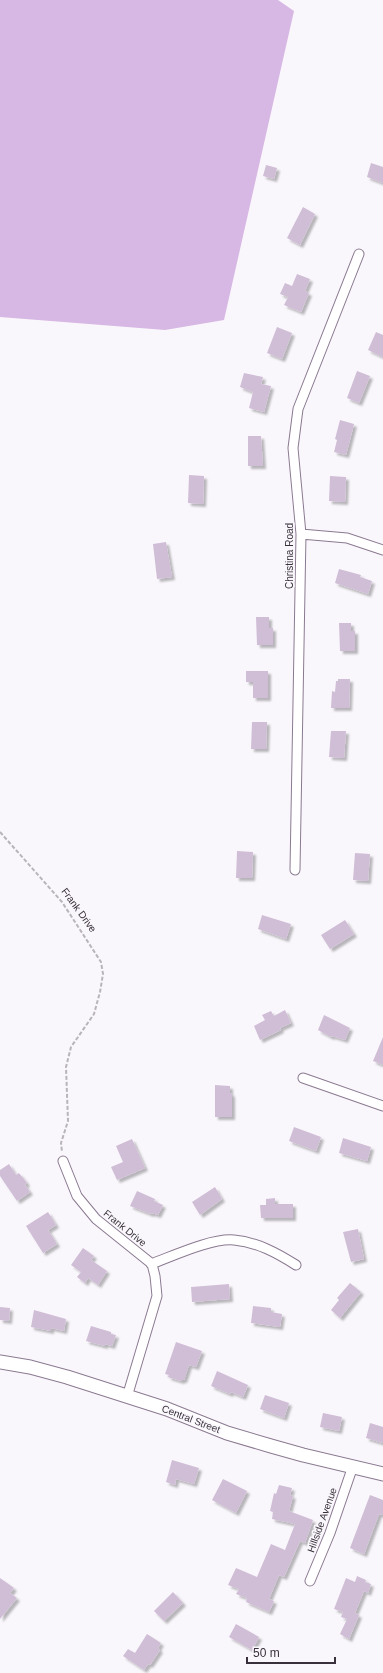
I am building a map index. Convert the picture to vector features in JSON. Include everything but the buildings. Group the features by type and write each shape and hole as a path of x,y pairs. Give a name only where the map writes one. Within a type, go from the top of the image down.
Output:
{"street":[{"name":"Christina Road","path":"296,870 301,534 293,448 298,409 359,254"},
{"path":"301,534 347,538 383,550"},
{"path":"303,1078 383,1106"},
{"name":"Frank Drive","path":"63,1161 77,1196 96,1219 151,1264"},
{"path":"127,1397 157,1296 156,1276 151,1264 208,1243 232,1240 252,1243 276,1252 296,1265"},
{"name":"Central Street","path":"0,1362 30,1367 60,1375 167,1409 227,1433 303,1455 383,1474"},
{"name":"Hillside Avenue","path":"310,1581 330,1533 353,1466"}],"path":[{"name":"Frank Drive","path":"0,832 62,902 101,962 103,974 94,1014 71,1047 66,1067 68,1121 61,1143 63,1161"}],"shaded area":[{"path":"0,0 278,0 294,11 224,320 165,330 0,317"}]}
